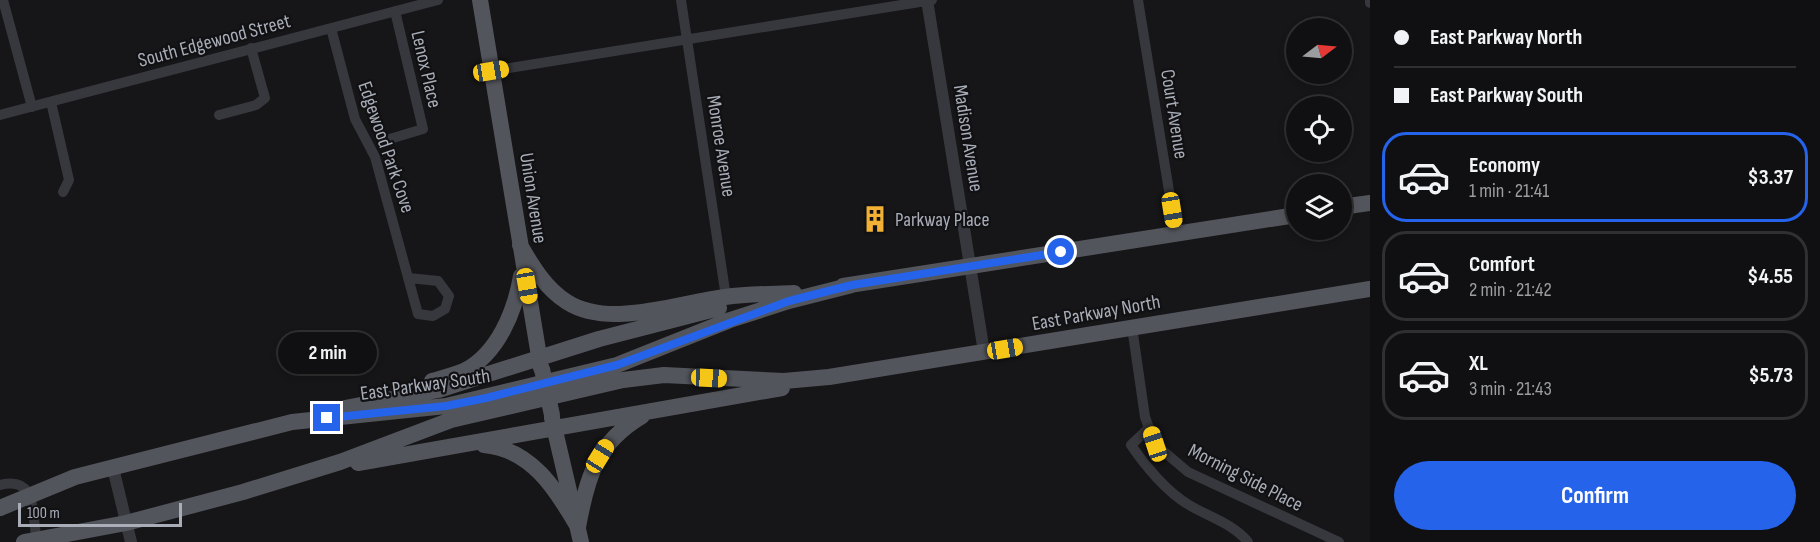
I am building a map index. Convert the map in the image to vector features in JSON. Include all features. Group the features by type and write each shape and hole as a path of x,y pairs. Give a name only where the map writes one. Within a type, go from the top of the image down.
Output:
{"main road":[{"name":"Union Avenue","path":"480,0 540,363 579,535"},
{"path":"1352,205 1370,203"},
{"path":"520,245 535,271 567,302 590,312 620,314 726,297 852,285 1286,216"},
{"path":"292,422 369,401 464,370 483,358 500,336 518,295 523,263"},
{"name":"East Parkway South","path":"0,508 75,477 292,422 446,406 617,365 739,317 852,285"},
{"name":"East Parkway North","path":"829,377 1370,289"},
{"path":"369,401 438,390 540,363 668,320 794,292"},
{"name":"East Parkway South","path":"30,541 126,523 243,492 451,420 643,376 784,381 829,377"},
{"path":"304,472 468,444 553,421 651,411 829,377"},
{"path":"579,535 592,468 607,444 626,426 651,411"},
{"path":"468,444 494,446 519,455 542,474 560,495 579,535"}],"street":[{"path":"3,0 32,107"},
{"name":"South Edgewood Street","path":"0,115 438,0"},
{"name":"Monroe Avenue","path":"681,0 726,297"},
{"name":"Madison Avenue","path":"927,0 984,352"},
{"path":"491,71 932,0"},
{"name":"Court Avenue","path":"1138,0 1176,234"},
{"name":"Lenox Place","path":"383,141 423,129 395,11"},
{"name":"Edgewood Park Cove","path":"331,28 355,119 375,157 409,278"},
{"path":"219,115 256,105 265,98 251,48"},
{"path":"51,102 69,180 63,192"},
{"name":"Morning Side Place","path":"1132,327 1149,428 1155,444 1188,472 1339,542"},
{"path":"1149,428 1131,445 1142,462 1187,504 1234,529 1248,542"},
{"path":"113,468 131,542"},
{"path":"0,484 12,482 25,486 31,494 30,541"}],"place":[{"name":"Parkway Place","path":"875,219"}],"route":[{"path":"327,418 446,406 486,398 617,365 730,321 789,301 852,285 1061,252"}]}
